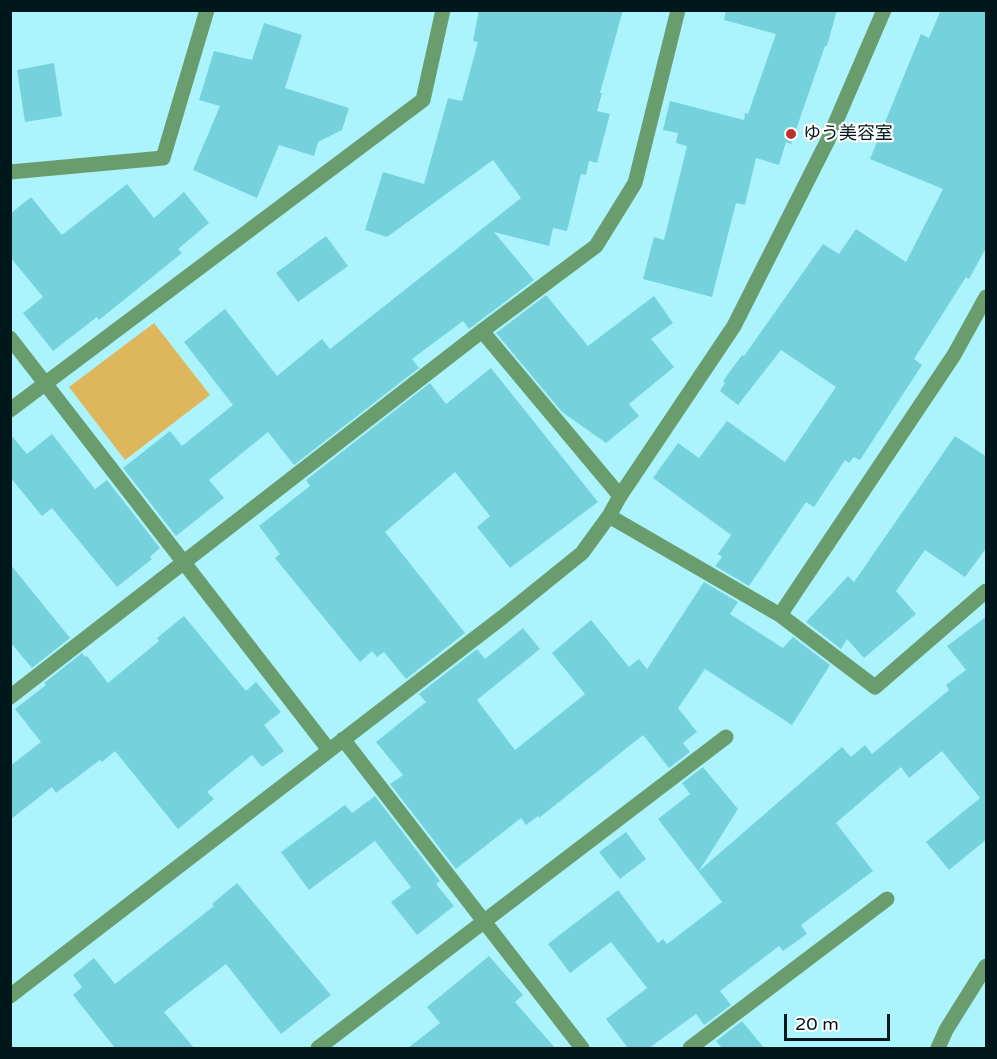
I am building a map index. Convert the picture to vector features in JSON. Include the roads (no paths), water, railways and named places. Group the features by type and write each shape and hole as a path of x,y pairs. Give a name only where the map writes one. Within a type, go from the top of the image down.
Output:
{"street":[{"path":"10,172 163,158 207,10"},
{"path":"10,410 423,100 443,10"},
{"path":"10,697 596,246 635,183 678,10"},
{"path":"10,996 504,616 582,553 609,516 620,496 734,326 828,140 884,10"},
{"path":"780,615 954,356 987,297"},
{"path":"482,332 620,496"},
{"path":"10,338 329,750"},
{"path":"609,516 780,615 875,687 987,591"},
{"path":"318,1048 726,737"},
{"path":"343,739 582,1048"},
{"path":"690,1048 887,899"},
{"path":"938,1048 946,1030 987,966"}],"place":[{"name":"ゆう美容室","path":"791,134"}]}
